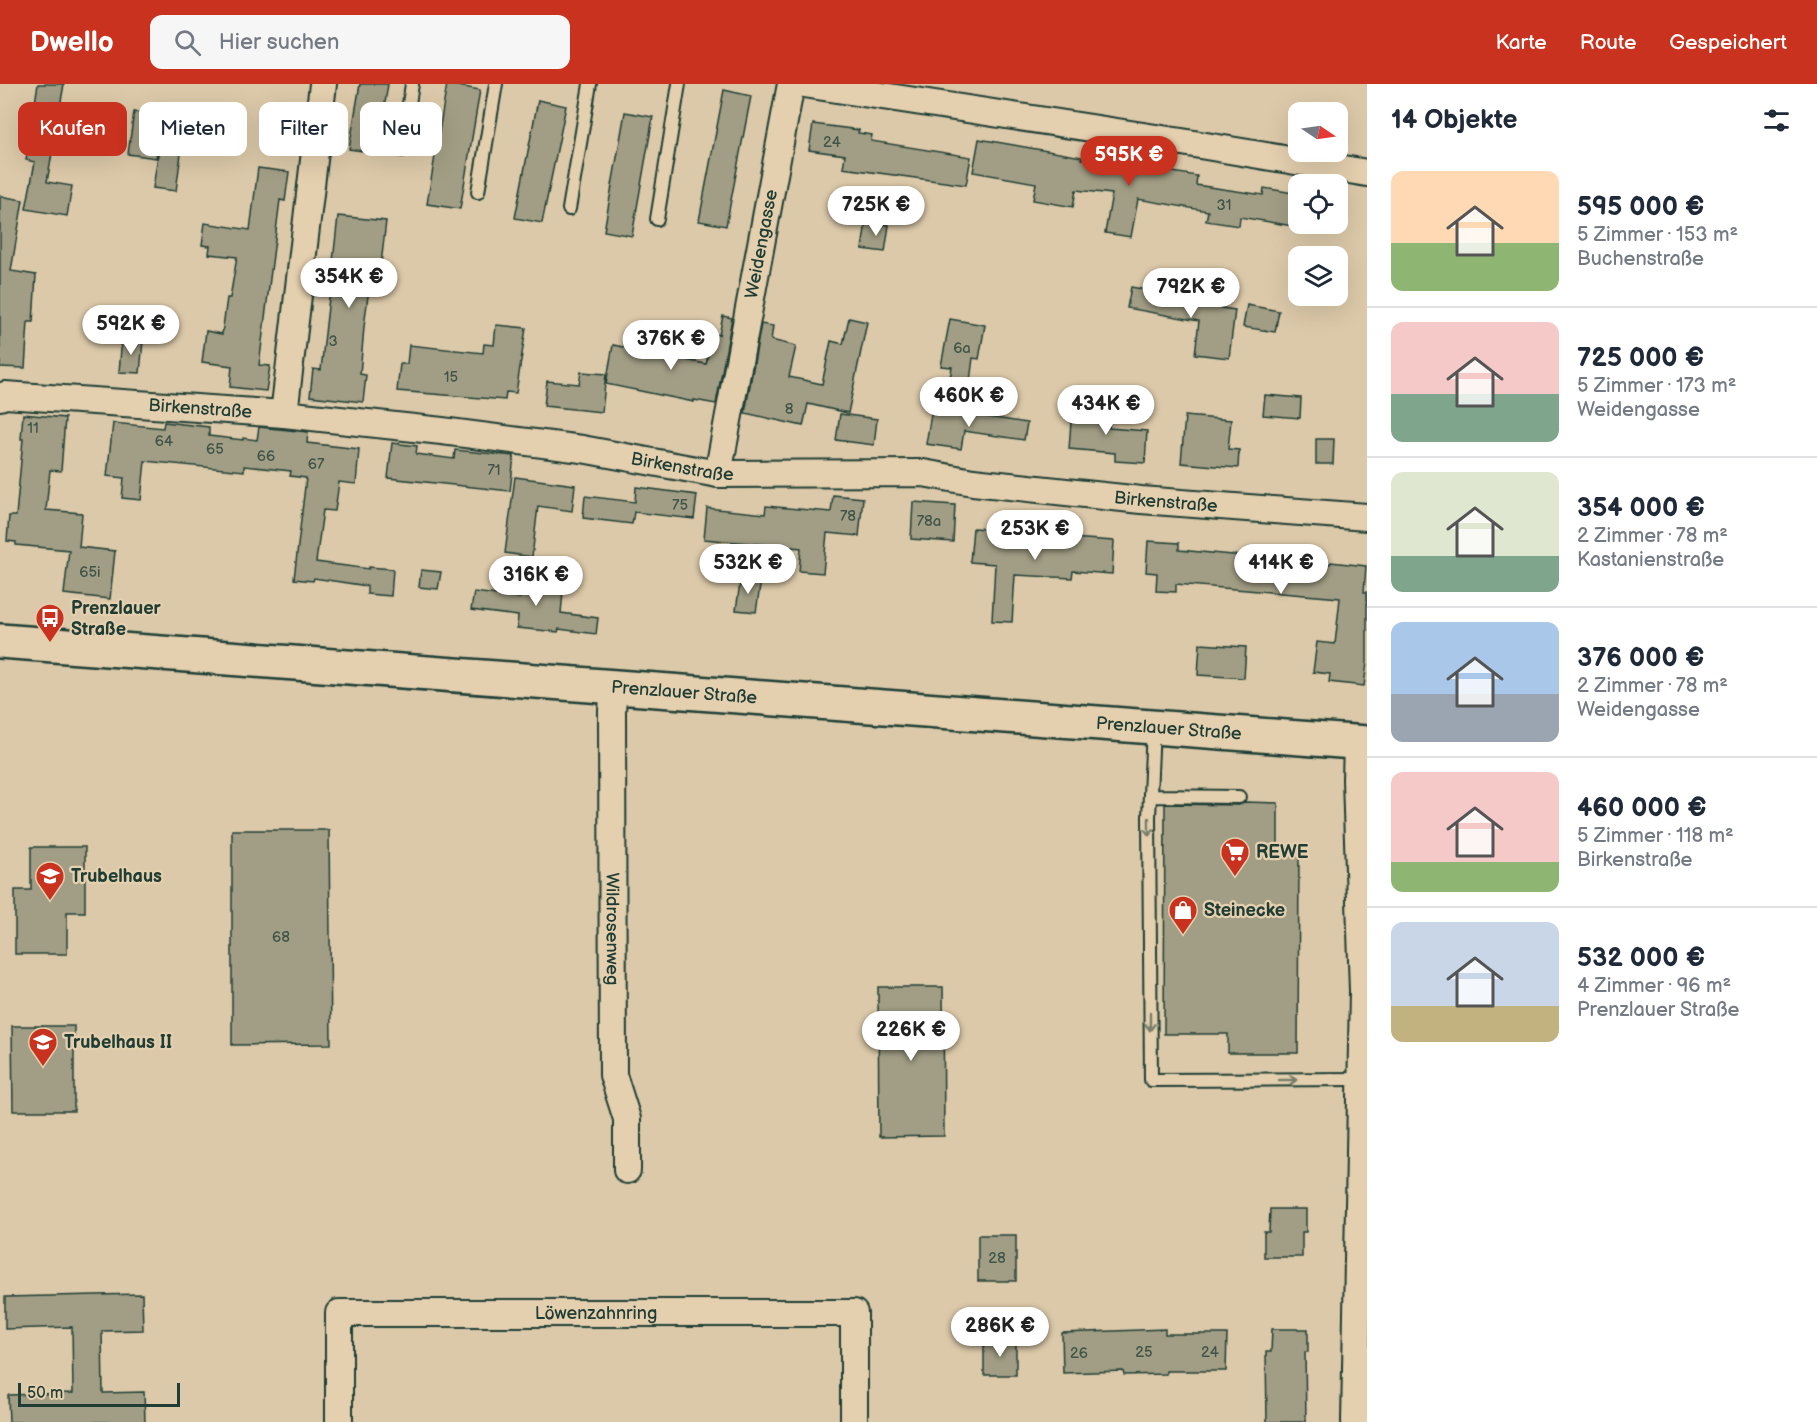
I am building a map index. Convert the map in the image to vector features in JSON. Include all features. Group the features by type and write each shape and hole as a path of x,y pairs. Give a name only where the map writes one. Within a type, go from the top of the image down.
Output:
{"main road":[{"name":"Prenzlauer Straße","path":"0,641 1362,743"}],"street":[{"path":"284,414 323,84"},
{"name":"Weidengasse","path":"718,474 792,84"},
{"path":"804,84 1367,173"},
{"name":"Birkenstraße","path":"0,397 6,395 284,414 582,449 718,474 923,473 973,482 1130,499 1367,517"},
{"name":"Wildrosenweg","path":"614,686 612,711 613,1075 627,1119 627,1170"},
{"path":"1355,1422 1363,991 1356,780 1362,743"},
{"name":"Löwenzahnring","path":"339,1422 339,1313 854,1313 854,1422"}],"lane":[{"path":"409,102 412,84"},
{"path":"478,192 496,84"},
{"path":"569,209 590,84"},
{"path":"657,219 679,84"},
{"path":"1153,727 1150,796 1151,1080 1362,1079"},
{"path":"1150,796 1239,797"}],"building":[{"path":"38,84 64,84 61,102 35,102"},
{"path":"360,84 388,84 385,102 360,102 360,151 349,149"},
{"path":"447,84 480,90 460,209 427,204 435,156 442,156 442,114"},
{"path":"724,90 751,96 726,226 699,221"},
{"path":"538,100 566,106 542,223 515,218"},
{"path":"134,112 139,113 139,156 128,154"},
{"path":"625,112 653,117 632,236 604,231"},
{"path":"813,124 859,130 858,133 872,135 871,141 971,157 966,185 843,168 845,155 809,150"},
{"path":"979,139 1082,157 1081,159 1197,176 1196,185 1263,195 1264,188 1288,192 1288,225 1240,217 1239,226 1206,221 1208,211 1138,199 1131,237 1105,233 1112,194 1076,190 1073,207 1033,200 1036,183 973,172"},
{"path":"27,156 52,156 47,182 72,186 67,216 26,209 35,162 26,160"},
{"path":"158,156 181,156 176,191 153,188"},
{"path":"258,168 289,172 285,201 280,200 259,365 270,366 266,391 230,387 232,366 202,362 206,331 222,334 227,298 230,298 237,257 209,254 210,246 202,245 205,223 250,230"},
{"path":"0,196 23,200 11,271 36,275 33,322 28,322 25,368 0,367"},
{"path":"338,216 386,221 380,273 371,272 364,327 360,374 366,375 363,402 310,396 313,369 321,370"},
{"path":"866,222 889,225 885,252 862,249"},
{"path":"1131,287 1180,296 1179,302 1235,310 1229,358 1195,354 1199,321 1127,308"},
{"path":"1247,305 1279,311 1275,332 1243,327"},
{"path":"723,316 732,318 716,404 694,400 694,402 606,384 613,345 706,364 713,334 719,335"},
{"path":"849,318 867,322 848,413 808,404 803,426 745,413 761,324 773,326 771,340 796,346 789,377 822,384 831,341 843,344"},
{"path":"950,319 985,325 979,359 973,358 970,381 950,378 952,367 941,366"},
{"path":"496,325 526,328 516,393 506,392 505,400 397,391 400,364 407,364 409,345 483,353 484,344 494,345"},
{"path":"122,338 143,340 140,373 119,372"},
{"path":"581,372 606,374 602,412 544,406 547,381 579,384"},
{"path":"1265,395 1301,398 1300,418 1263,415"},
{"path":"932,408 1027,423 1024,440 964,431 961,449 926,444"},
{"path":"1072,408 1111,410 1109,428 1147,431 1145,463 1115,461 1115,453 1069,449"},
{"path":"23,414 65,418 61,471 50,470 46,510 82,513 79,547 115,551 110,599 64,594 69,550 16,545 16,542 7,541 9,516 16,516"},
{"path":"840,414 877,419 874,445 836,440"},
{"path":"1185,416 1231,420 1228,449 1239,450 1238,468 1181,463"},
{"path":"164,422 209,427 209,436 243,440 243,438 257,440 259,427 308,432 307,443 359,449 356,484 339,482 335,511 323,510 316,562 369,569 369,567 393,569 391,596 367,594 367,586 314,578 313,581 294,579 306,478 290,476 291,471 244,466 244,471 145,461 141,500 122,498 124,478 107,476 113,423 163,428"},
{"path":"1316,439 1334,439 1333,464 1316,464"},
{"path":"392,443 417,446 416,454 454,459 455,450 514,456 510,491 388,478"},
{"path":"515,477 575,485 572,511 538,506 532,557 505,553"},
{"path":"636,487 697,495 694,519 634,512 632,524 583,518 585,496 635,502"},
{"path":"833,495 863,498 859,536 827,533 823,573 799,571 801,548 704,539 707,508 765,514 766,506 831,512"},
{"path":"913,502 955,505 953,542 911,539"},
{"path":"973,528 999,530 998,533 1114,541 1112,574 1073,571 1072,578 1015,575 1012,622 992,621 995,564 970,562"},
{"path":"1148,541 1179,543 1179,550 1366,566 1364,592 1367,592 1367,662 1364,686 1329,682 1330,674 1313,672 1317,642 1335,644 1340,598 1176,584 1176,592 1156,591 1157,573 1146,572"},
{"path":"421,570 441,572 438,589 419,587"},
{"path":"523,576 564,581 561,613 598,618 596,634 559,629 558,632 517,628 518,616 471,610 474,592 520,598"},
{"path":"741,577 761,580 756,612 736,610"},
{"path":"1200,644 1246,647 1244,678 1198,675"},
{"path":"1245,802 1278,803 1278,850 1299,850 1298,1053 1228,1053 1228,1034 1164,1034 1165,804 1239,805"},
{"path":"232,830 329,830 331,1044 232,1045"},
{"name":"Trubelhaus","path":"31,847 85,847 85,912 67,912 67,954 15,954 15,890 31,890"},
{"path":"878,987 943,987 944,1136 879,1137"},
{"name":"Trubelhaus II","path":"12,1026 74,1026 74,1111 13,1111"},
{"path":"1270,1209 1306,1209 1306,1232 1302,1232 1302,1257 1264,1257 1264,1232 1269,1232"},
{"path":"978,1235 1016,1235 1016,1281 978,1281"},
{"path":"142,1294 143,1330 102,1331 103,1393 144,1392 145,1422 9,1422 8,1395 73,1393 72,1327 5,1329 5,1297"},
{"path":"1165,1329 1165,1334 1227,1334 1226,1371 1166,1371 1166,1374 1124,1375 1123,1371 1063,1373 1062,1333"},
{"path":"1272,1329 1308,1329 1308,1352 1305,1352 1306,1422 1267,1422 1266,1352 1271,1352"},
{"path":"984,1340 1016,1340 1016,1375 984,1375"}],"place":[{"name":"Prenzlauer Straße","path":"50,644"},
{"name":"REWE","path":"1235,878"},
{"name":"Trubelhaus","path":"50,902"},
{"name":"Steinecke","path":"1183,936"},
{"name":"Trubelhaus II","path":"43,1068"}]}
